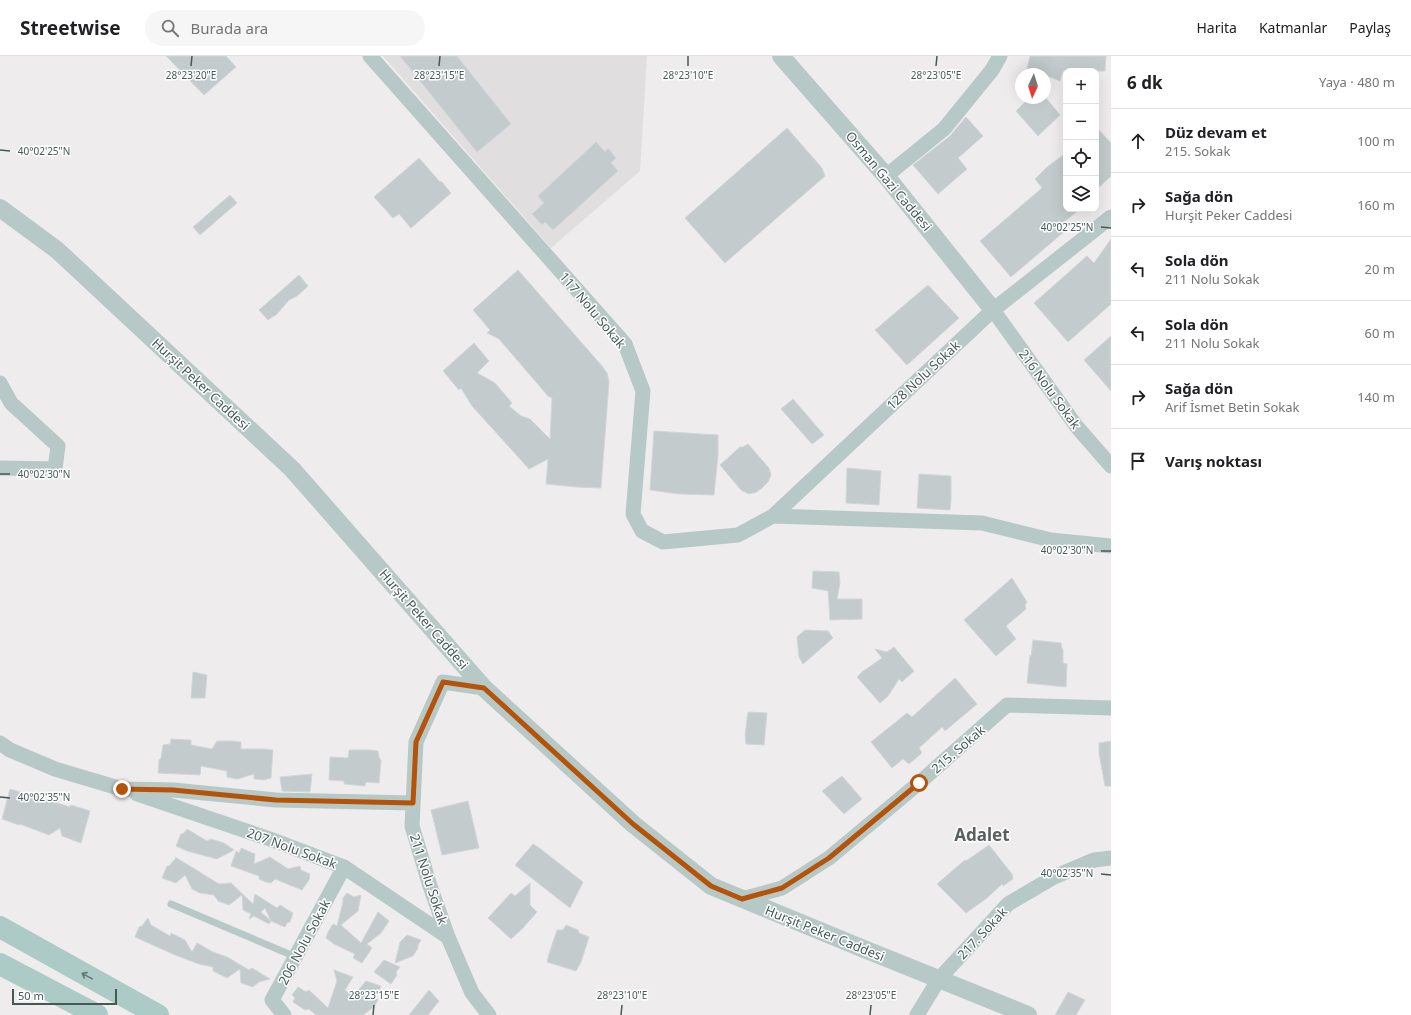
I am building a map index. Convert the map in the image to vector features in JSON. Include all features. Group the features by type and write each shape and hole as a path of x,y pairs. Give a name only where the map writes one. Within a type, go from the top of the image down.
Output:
{"main road":[{"path":"0,927 158,1015"},
{"path":"0,964 97,1015"}],"street":[{"name":"117 Nolu Sokak","path":"370,56 625,344 643,391 632,514 642,531 663,542 738,536"},
{"name":"Osman Gazi Caddesi","path":"781,56 886,176 993,310"},
{"path":"886,176 944,129 992,70 1000,56"},
{"name":"Hurşit Peker Caddesi","path":"0,208 57,250 292,469 484,688 633,824 711,886 1028,1015"},
{"name":"128 Nolu Sokak","path":"738,536 773,516 993,310 1111,217"},
{"name":"216 Nolu Sokak","path":"993,310 1077,427 1111,466"},
{"path":"0,383 11,403 58,446 55,469 0,468"},
{"path":"773,516 982,523 1051,540 1111,546"},
{"name":"211 Nolu Sokak","path":"484,688 443,682 416,742 412,826 430,886 448,937 472,993 489,1015"},
{"name":"215. Sokak","path":"742,899 782,888 829,858 919,783 1007,705 1111,708"},
{"path":"0,743 10,750 55,769 122,789 173,790 276,800 413,803"},
{"name":"207 Nolu Sokak","path":"122,789 270,839 344,867 448,937"},
{"name":"217. Sokak","path":"917,1015 939,980 1008,904 1054,877 1094,860 1111,858"},
{"name":"206 Nolu Sokak","path":"284,1015 272,1000 344,867"}],"lane":[{"path":"170,904 296,957"}],"shaded area":[{"path":"383,56 647,56 640,171 551,248"}],"building":[{"path":"166,56 226,56 236,67 204,95"},
{"path":"400,56 457,56 511,124 477,152"},
{"path":"1030,56 1106,56 1105,71 1099,71 1099,68 1063,68 1060,81 1051,77 1051,68 1027,68"},
{"path":"1023,104 1051,104 1060,115 1038,136 1016,111"},
{"path":"966,117 983,136 958,158 967,169 938,194 913,165 950,136"},
{"path":"787,128 822,168 825,176 725,263 685,218"},
{"path":"1099,130 1111,143 1111,176 1099,187"},
{"path":"596,142 605,152 608,148 616,158 611,163 618,171 553,230 545,222 542,225 532,214 544,203 538,196"},
{"path":"1063,155 1063,212 1076,212 1060,225 1065,231 1011,277 980,241 1042,188 1035,179 1047,167"},
{"path":"419,158 451,193 411,228 399,214 393,218 374,197"},
{"path":"230,195 237,203 200,235 193,227"},
{"path":"1111,239 1111,304 1068,342 1034,303 1087,256 1094,263"},
{"path":"518,270 607,373 609,382 601,488 546,484 548,459 529,469 472,406 461,388 459,390 443,371 474,343 489,361 477,373 495,383 512,403 509,406 521,416 530,419 550,439 552,398 548,396 499,339 487,333 490,330 473,310"},
{"path":"299,275 308,286 297,296 289,300 277,314 268,320 259,310"},
{"path":"928,285 959,318 907,365 875,330"},
{"path":"1111,336 1111,391 1084,360"},
{"path":"793,399 824,435 812,444 781,409"},
{"path":"654,431 718,435 718,456 714,495 679,494 650,490"},
{"path":"748,444 769,468 771,475 768,482 762,488 755,493 749,494 741,490 720,465 740,447"},
{"path":"847,468 881,471 879,505 846,503"},
{"path":"919,474 951,476 950,510 917,508"},
{"path":"813,571 839,572 840,583 837,599 862,599 862,619 830,620 828,591 812,588"},
{"path":"1012,578 1027,602 1025,605 1026,609 1006,626 1016,639 996,656 964,620"},
{"path":"805,630 828,631 833,638 803,664 799,657 797,637"},
{"path":"1033,640 1061,643 1063,649 1063,663 1067,664 1066,687 1027,683"},
{"path":"894,647 914,671 902,682 899,679 888,696 880,703 857,677 882,658 875,649 887,652"},
{"path":"193,672 207,675 205,698 191,698"},
{"path":"955,678 977,704 945,731 942,727 919,748 922,753 909,764 903,759 892,768 871,742 907,713 912,717"},
{"path":"748,712 767,713 764,745 746,744 745,735"},
{"path":"171,739 191,740 191,745 212,749 217,741 231,741 241,742 241,749 273,750 271,778 264,780 254,779 254,774 237,779 227,777 227,771 201,766 200,775 158,773 159,760 161,758 163,745 170,744"},
{"path":"1111,741 1111,786 1105,786 1099,753 1099,743"},
{"path":"349,750 378,751 381,761 379,783 366,782 365,786 344,784 344,781 329,780 330,757 348,758"},
{"path":"312,774 310,792 282,791 280,777"},
{"path":"842,776 862,799 844,814 822,791"},
{"path":"10,789 40,801 41,798 70,807 71,805 90,811 81,843 62,836 60,828 49,835 2,819"},
{"path":"468,801 479,848 442,855 431,810"},
{"path":"187,829 207,841 211,839 224,843 234,850 217,859 187,851 176,846 181,834"},
{"path":"533,844 583,882 570,908 515,865"},
{"path":"989,845 1012,874 1013,879 1003,886 1002,884 987,898 966,913 937,884 965,860 966,861"},
{"path":"241,848 255,854 254,864 270,857 288,869 300,866 301,870 310,874 309,880 302,890 275,879 271,883 266,882 259,879 259,876 231,866 236,851 239,853"},
{"path":"175,857 219,884 231,883 253,904 255,894 277,908 280,905 293,913 290,922 287,923 285,927 271,921 269,924 254,916 249,919 251,914 243,910 242,895 229,905 218,901 214,895 200,893 192,889 185,875 176,883 162,878 167,866 169,866 176,858","holes":["265,908 271,921 261,912"]},
{"path":"530,883 530,905 537,912 511,939 488,918 511,893 515,896"},
{"path":"347,893 354,897 361,895 358,911 341,925 361,943 378,912 389,921 381,933 367,944 372,948 362,963 353,958 355,954 334,944 326,938 333,924 337,926 343,898"},
{"path":"148,918 151,925 170,936 171,933 185,940 192,952 197,943 213,952 227,957 249,970 252,968 270,979 259,982 253,987 241,983 240,969 227,978 213,971 213,967 199,964 175,955 135,937 139,927 142,926"},
{"path":"566,925 589,937 581,962 576,971 547,962 557,930 563,930"},
{"path":"407,935 421,940 418,948 413,956 395,963 400,942"},
{"path":"384,960 400,967 391,984 374,972"},
{"path":"334,970 353,977 345,990 353,996 366,981 381,986 376,998 378,1000 374,1007 363,1015 316,1015 309,1009 305,1010 293,1002 295,998 292,995 298,987 306,992 309,990 328,1008 337,981"},
{"path":"429,990 439,1001 428,1015 409,1015"},
{"path":"1068,992 1085,1000 1076,1015 1055,1015"}],"district":[{"name":"Adalet","path":"982,835"}],"route":[{"path":"122,789 173,790 276,800 413,803 416,742 443,682 484,688 633,824 711,886 742,899 782,888 829,858 919,783"}]}
